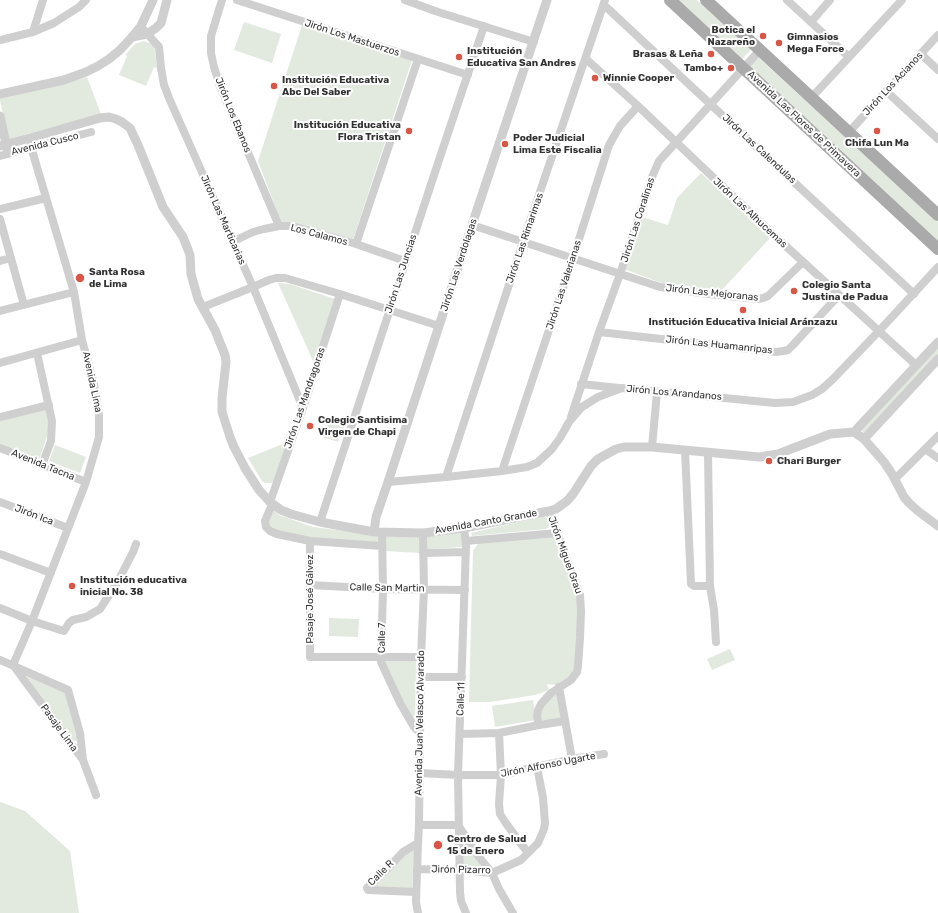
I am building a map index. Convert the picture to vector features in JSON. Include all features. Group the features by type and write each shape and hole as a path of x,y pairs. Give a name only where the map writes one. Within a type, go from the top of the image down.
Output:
{"main road":[{"name":"Avenida Las Flores de Primavera","path":"670,0 938,249"},
{"path":"706,0 938,215"}],"street":[{"path":"33,32 43,0"},
{"path":"0,40 33,32 54,23 79,7 86,0"},
{"path":"0,94 64,80 98,66 120,50 132,37 141,26 153,0"},
{"path":"132,37 147,34 161,23 167,0"},
{"name":"Jirón Los Ebanos","path":"222,0 211,36 211,53 214,67 220,86 279,226"},
{"name":"Jirón Los Mastuerzos","path":"237,0 468,75"},
{"path":"405,0 534,42"},
{"name":"Jirón Las Verdolagas","path":"378,532 376,516 548,0"},
{"path":"787,0 849,57"},
{"path":"811,22 830,0"},
{"path":"812,98 902,0"},
{"name":"Jirón Las Rimarimas","path":"446,478 523,242 604,2"},
{"name":"Jirón Las Calendulas","path":"604,2 914,294"},
{"name":"Jirón Las Marticarias","path":"141,26 159,47 164,85 169,98 253,287 302,408"},
{"name":"Jirón Las Juncias","path":"320,522 390,311 405,261 484,26"},
{"name":"Jirón Los Acianos","path":"849,132 938,35"},
{"name":"Jirón Las Coralinas","path":"569,422 652,177 659,161 760,50"},
{"path":"921,54 938,70"},
{"name":"Jirón Las Alhucemas","path":"586,59 638,106 803,262 916,365"},
{"path":"356,244 418,60"},
{"path":"886,91 938,139"},
{"name":"Jirón Las Valerianas","path":"502,471 609,145 620,126 638,106"},
{"path":"0,116 4,155"},
{"name":"Avenida Canto Grande","path":"3,145 30,143 100,118 108,117 122,122 130,128 163,208 188,247 191,274 198,299 215,330 226,355 222,412 234,447 251,479 270,505 291,514 320,522 378,532 423,533 464,528 556,509 567,501 573,494 586,473 598,459 616,449 624,447 652,447 752,457 768,456 778,454 830,434 854,432"},
{"name":"Avenida Cusco","path":"4,155 30,143 91,132"},
{"name":"Avenida Lima","path":"13,665 32,621 86,482 99,437 99,416 94,384 82,340 74,292 30,143"},
{"path":"0,209 46,198"},
{"path":"0,219 24,305"},
{"name":"Jirón Las Mejoranas","path":"472,225 660,287 708,294 763,298 768,296 803,262"},
{"name":"Los Calamos","path":"232,242 253,232 279,226 291,226 356,244 405,261"},
{"path":"0,261 12,258"},
{"name":"Jirón Los Arandanos","path":"388,482 446,478 502,471 527,467 537,463 552,450 569,422 579,411 590,402 609,392 622,388 775,403 793,402 812,395 822,389 832,379 938,267"},
{"path":"203,307 269,280 284,278 340,294 439,326"},
{"path":"0,311 74,292"},
{"name":"Jirón Las Mandragoras","path":"310,541 277,534 270,531 266,527 265,523 340,294"},
{"name":"Jirón Las Huamanripas","path":"599,332 776,352 783,351 788,350 840,295"},
{"path":"0,363 82,340"},
{"path":"938,342 854,432 881,458 904,496 910,503 938,526"},
{"path":"37,352 52,421 51,441 42,465"},
{"path":"864,440 938,359"},
{"path":"581,384 622,388"},
{"path":"652,447 657,392"},
{"path":"0,417 49,405"},
{"path":"895,479 938,436"},
{"name":"Avenida Tacna","path":"0,448 86,482"},
{"path":"926,449 938,458"},
{"path":"685,450 691,584 694,586 710,586"},
{"path":"708,452 710,586 714,610 716,642"},
{"name":"Jirón Ica","path":"0,502 68,528"},
{"name":"Jirón Miguel Grau","path":"538,725 537,716 541,704 551,693 571,680 577,672 579,652 581,611 580,595 549,511"},
{"name":"Calle 11","path":"464,528 466,552 458,775 458,825 460,892 461,901 466,913"},
{"name":"Calle 7","path":"378,532 382,546 383,589 381,662 400,703 414,728 420,734"},
{"name":"Avenida Juan Velasco Alvarado","path":"418,913 416,892 419,825 421,657 424,589 423,533"},
{"path":"466,541 557,533"},
{"path":"310,541 382,546"},
{"name":"Pasaje José Gálvez","path":"310,541 310,657 381,656"},
{"path":"0,608 32,621 64,631 73,620 86,617 100,609 117,584 136,544"},
{"path":"424,554 466,552"},
{"path":"0,554 51,573"},
{"name":"Calle San Martin","path":"310,585 383,589 465,590"},
{"path":"381,656 421,657"},
{"path":"0,660 68,690 80,733 83,760"},
{"name":"Pasaje Lima","path":"13,665 83,760 96,795"},
{"path":"421,677 462,677"},
{"path":"559,687 572,759"},
{"path":"460,734 500,733 565,721"},
{"path":"500,733 500,814 528,853"},
{"name":"Jirón Alfonso Ugarte","path":"420,773 501,775 572,759 604,754"},
{"name":"Jirón Pizarro","path":"417,869 460,870 492,873 521,860 542,837 545,822 543,798 537,767"},
{"path":"419,825 458,825 479,857 492,873 513,913"},
{"name":"Calle R","path":"416,892 368,890 367,888 403,852 418,843"}],"shaded area":[{"path":"675,0 697,0 750,49 750,51 742,59"},
{"path":"244,22 281,34 272,63 234,50"},
{"path":"302,25 412,60 353,240 306,225 281,222 258,161"},
{"path":"143,41 154,46 157,68 154,67 146,86 119,75 127,56 130,57 125,55 135,44"},
{"path":"758,57 938,222 938,243 748,67"},
{"path":"87,77 101,114 9,139 0,97"},
{"path":"701,173 771,237 722,290 664,284 624,269 642,217 668,225 677,198"},
{"path":"278,283 290,284 335,299 314,363"},
{"path":"938,346 938,356 864,433 861,430"},
{"path":"48,408 49,431 39,460 0,445 0,420"},
{"path":"331,414 346,419 338,442 323,437"},
{"path":"288,442 274,481 272,483 265,483 262,481 248,458"},
{"path":"55,445 86,457 80,473 49,461"},
{"path":"273,510 279,515 313,527 378,535 380,541 378,543 308,538 273,530 268,526 268,519"},
{"path":"544,516 549,519 549,527 546,529 472,536 471,533"},
{"path":"462,533 463,547 427,549 427,535"},
{"path":"553,536 560,544 578,593 576,672 558,685 547,684 549,690 535,695 490,702 469,702 473,551 480,541"},
{"path":"384,537 420,537 420,553 385,551"},
{"path":"329,618 359,619 358,637 329,636"},
{"path":"730,649 735,660 712,670 707,659"},
{"path":"382,661 416,661 415,727"},
{"path":"29,675 68,692 80,740 72,742 27,678"},
{"path":"558,692 563,719 542,720 540,716 543,706"},
{"path":"533,700 536,720 495,727 492,706"},
{"path":"0,802 25,811 70,851 79,913 0,913"},
{"path":"461,835 483,868 478,869 460,867"},
{"path":"414,850 412,888 371,888 405,853"}],"place":[{"name":"Botica el Nazareño","path":"763,36"},
{"name":"Gimnasios Mega Force","path":"779,43"},
{"name":"Brasas & Leña","path":"711,54"},
{"name":"Institución Educativa San Andres","path":"459,57"},
{"name":"Tambo+","path":"731,68"},
{"name":"Winnie Cooper","path":"595,78"},
{"name":"Institución Educativa Abc Del Saber","path":"274,86"},
{"name":"Institución Educativa Flora Tristan","path":"409,131"},
{"name":"Chifa Lun Ma","path":"877,131"},
{"name":"Poder Judicial Lima Este Fiscalia","path":"505,144"},
{"name":"Santa Rosa de Lima","path":"80,278"},
{"name":"Colegio Santa Justina de Padua","path":"794,291"},
{"name":"Institución Educativa Inicial Aránzazu","path":"743,310"},
{"name":"Colegio Santisima Virgen de Chapi","path":"310,426"},
{"name":"Chari Burger","path":"769,461"},
{"name":"Institución educativa inicial No. 38","path":"72,586"},
{"name":"Centro de Salud 15 de Enero","path":"438,845"}]}
